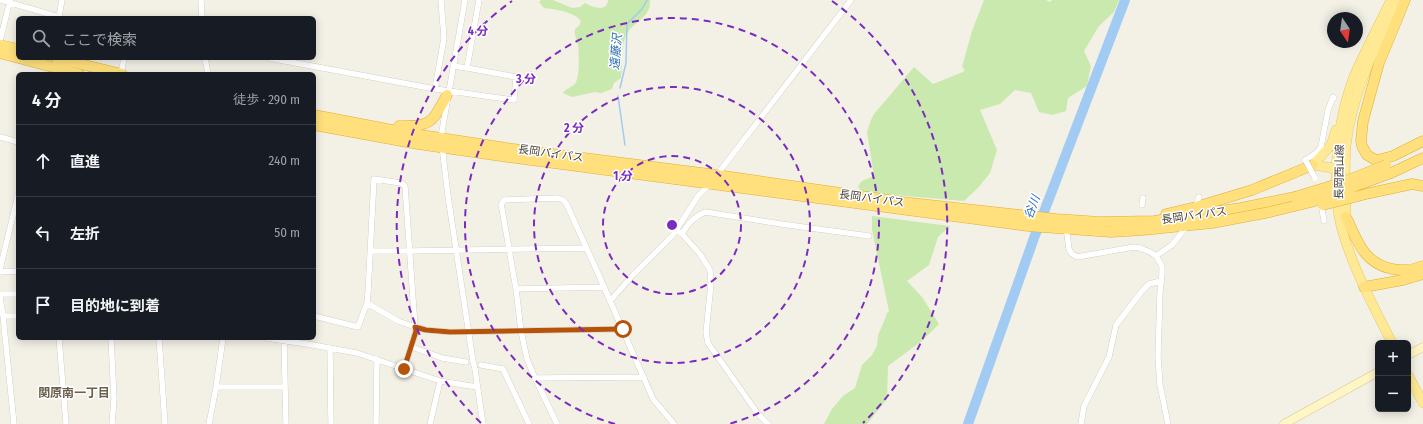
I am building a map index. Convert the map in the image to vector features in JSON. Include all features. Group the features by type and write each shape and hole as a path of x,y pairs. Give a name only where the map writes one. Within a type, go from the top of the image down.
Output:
{"highway":[{"path":"1405,0 1379,63 1363,121 1361,141 1367,155 1378,160 1393,156 1423,141"},
{"path":"0,45 16,49"},
{"path":"0,54 16,58"},
{"path":"24,60 71,72"},
{"path":"64,60 113,72"},
{"path":"365,124 425,125 433,120 448,93"},
{"name":"長岡バイパス","path":"316,115 408,133 508,158 1028,226 1100,222 1194,211 1241,208 1296,197 1423,158"},
{"name":"長岡バイパス","path":"316,125 441,142 514,149 902,202 1031,216 1066,228 1111,232 1212,223 1312,202 1388,169 1423,148"},
{"path":"1194,211 1252,190 1309,163"},
{"path":"1212,223 1235,222 1291,212 1412,184 1423,186"},
{"path":"1346,217 1365,253 1373,260 1392,269 1408,270 1423,266"},
{"path":"1363,285 1403,280 1423,274"}],"main road":[{"path":"1309,163 1331,145 1334,138 1344,93 1354,64 1387,0"},
{"name":"長岡西山線","path":"1390,340 1363,285 1352,259 1341,226 1338,204 1337,171 1340,129 1349,92 1355,74 1391,0"},
{"path":"1363,285 1354,255 1346,217 1346,147 1348,131 1357,94 1368,64 1399,0"},
{"path":"1309,163 1327,166 1340,173 1346,188"},
{"path":"1411,353 1423,347"},
{"path":"1284,424 1375,374"},
{"path":"1409,376 1423,403"}],"street":[{"path":"1,0 10,1 55,16"},
{"path":"61,16 62,0"},
{"path":"201,0 202,16"},
{"path":"435,89 444,38 441,0"},
{"path":"465,0 448,93 441,142 483,424"},
{"path":"467,68 479,0"},
{"path":"610,301 638,270 658,252 677,230 698,196 717,176 851,0"},
{"path":"0,41 10,1"},
{"path":"121,72 124,60"},
{"path":"205,60 208,72"},
{"path":"279,60 435,89 448,93 514,100 516,77 453,66"},
{"path":"1324,221 1315,178 1309,163 1304,160 1310,158 1321,147 1328,110 1333,97 1334,98"},
{"path":"0,137 16,141"},
{"path":"316,316 358,327 367,303 374,179 401,183 404,186 416,331 404,369"},
{"path":"1156,256 1172,245 1187,226 1199,197"},
{"path":"557,424 527,358 501,205 504,200 558,198 566,203 653,399 674,424"},
{"path":"1142,205 1143,198"},
{"path":"16,203 0,270 16,271"},
{"path":"682,234 688,224 696,216 706,212 869,236"},
{"path":"1066,228 1069,249 1071,254 1077,257 1134,247 1147,251 1156,256 1162,266 1158,356 1160,385 1168,424"},
{"path":"677,230 705,260 710,270 711,284 706,333 708,343 758,414 768,424"},
{"path":"371,251 586,248"},
{"path":"1081,424 1084,406 1109,357 1116,325 1149,284 1161,281"},
{"path":"516,289 604,287"},
{"path":"0,294 16,294"},
{"path":"0,297 14,424"},
{"path":"367,303 398,321 415,327 438,332 623,329"},
{"path":"3,316 16,316"},
{"path":"59,340 66,424"},
{"path":"111,340 114,399 112,424"},
{"path":"159,340 165,424"},
{"path":"209,424 223,340"},
{"path":"286,424 284,340 357,353 440,381 477,387"},
{"path":"412,347 442,358 466,362"},
{"path":"330,348 331,424"},
{"path":"376,424 377,359"},
{"path":"481,365 503,369 529,424"},
{"path":"535,378 644,377"},
{"path":"430,424 440,381"},
{"path":"216,387 285,388"}],"green space":[{"path":"541,0 553,0 572,8 580,7 585,3 602,8 605,7 608,0 650,0 650,6 646,14 625,37 621,78 614,83 612,89 601,93 595,92 572,97 563,93 577,81 579,52 575,29 579,26 581,21 569,13 544,8 539,2"},
{"path":"984,0 1046,0 1050,2 1052,0 1119,0 1114,12 1099,26 1084,51 1091,66 1087,86 1068,98 1066,111 1052,115 1039,112 1031,93 1015,90 1000,104 980,110 997,150 990,173 978,188 964,201 861,192 858,186 862,181 874,176 867,132 874,114 914,67 933,84 965,70 962,67 972,31"},
{"path":"872,216 950,226 938,237 929,265 907,281 922,297 939,324 923,340 888,366 887,399 867,424 824,424 832,409 843,396 855,388 862,365 872,355 877,346 878,335 889,311 872,230"}],"waterway":[{"name":"遠藤沢","path":"620,88 626,63 627,24 642,9 647,0"},
{"name":"谷川","path":"968,424 1034,238 1125,0"},
{"name":"遠藤沢","path":"618,96 625,145"}],"district":[{"name":"関原南一丁目","path":"74,393"}],"route":[{"path":"404,369 412,347 416,331 415,327 438,332 623,329"}]}
